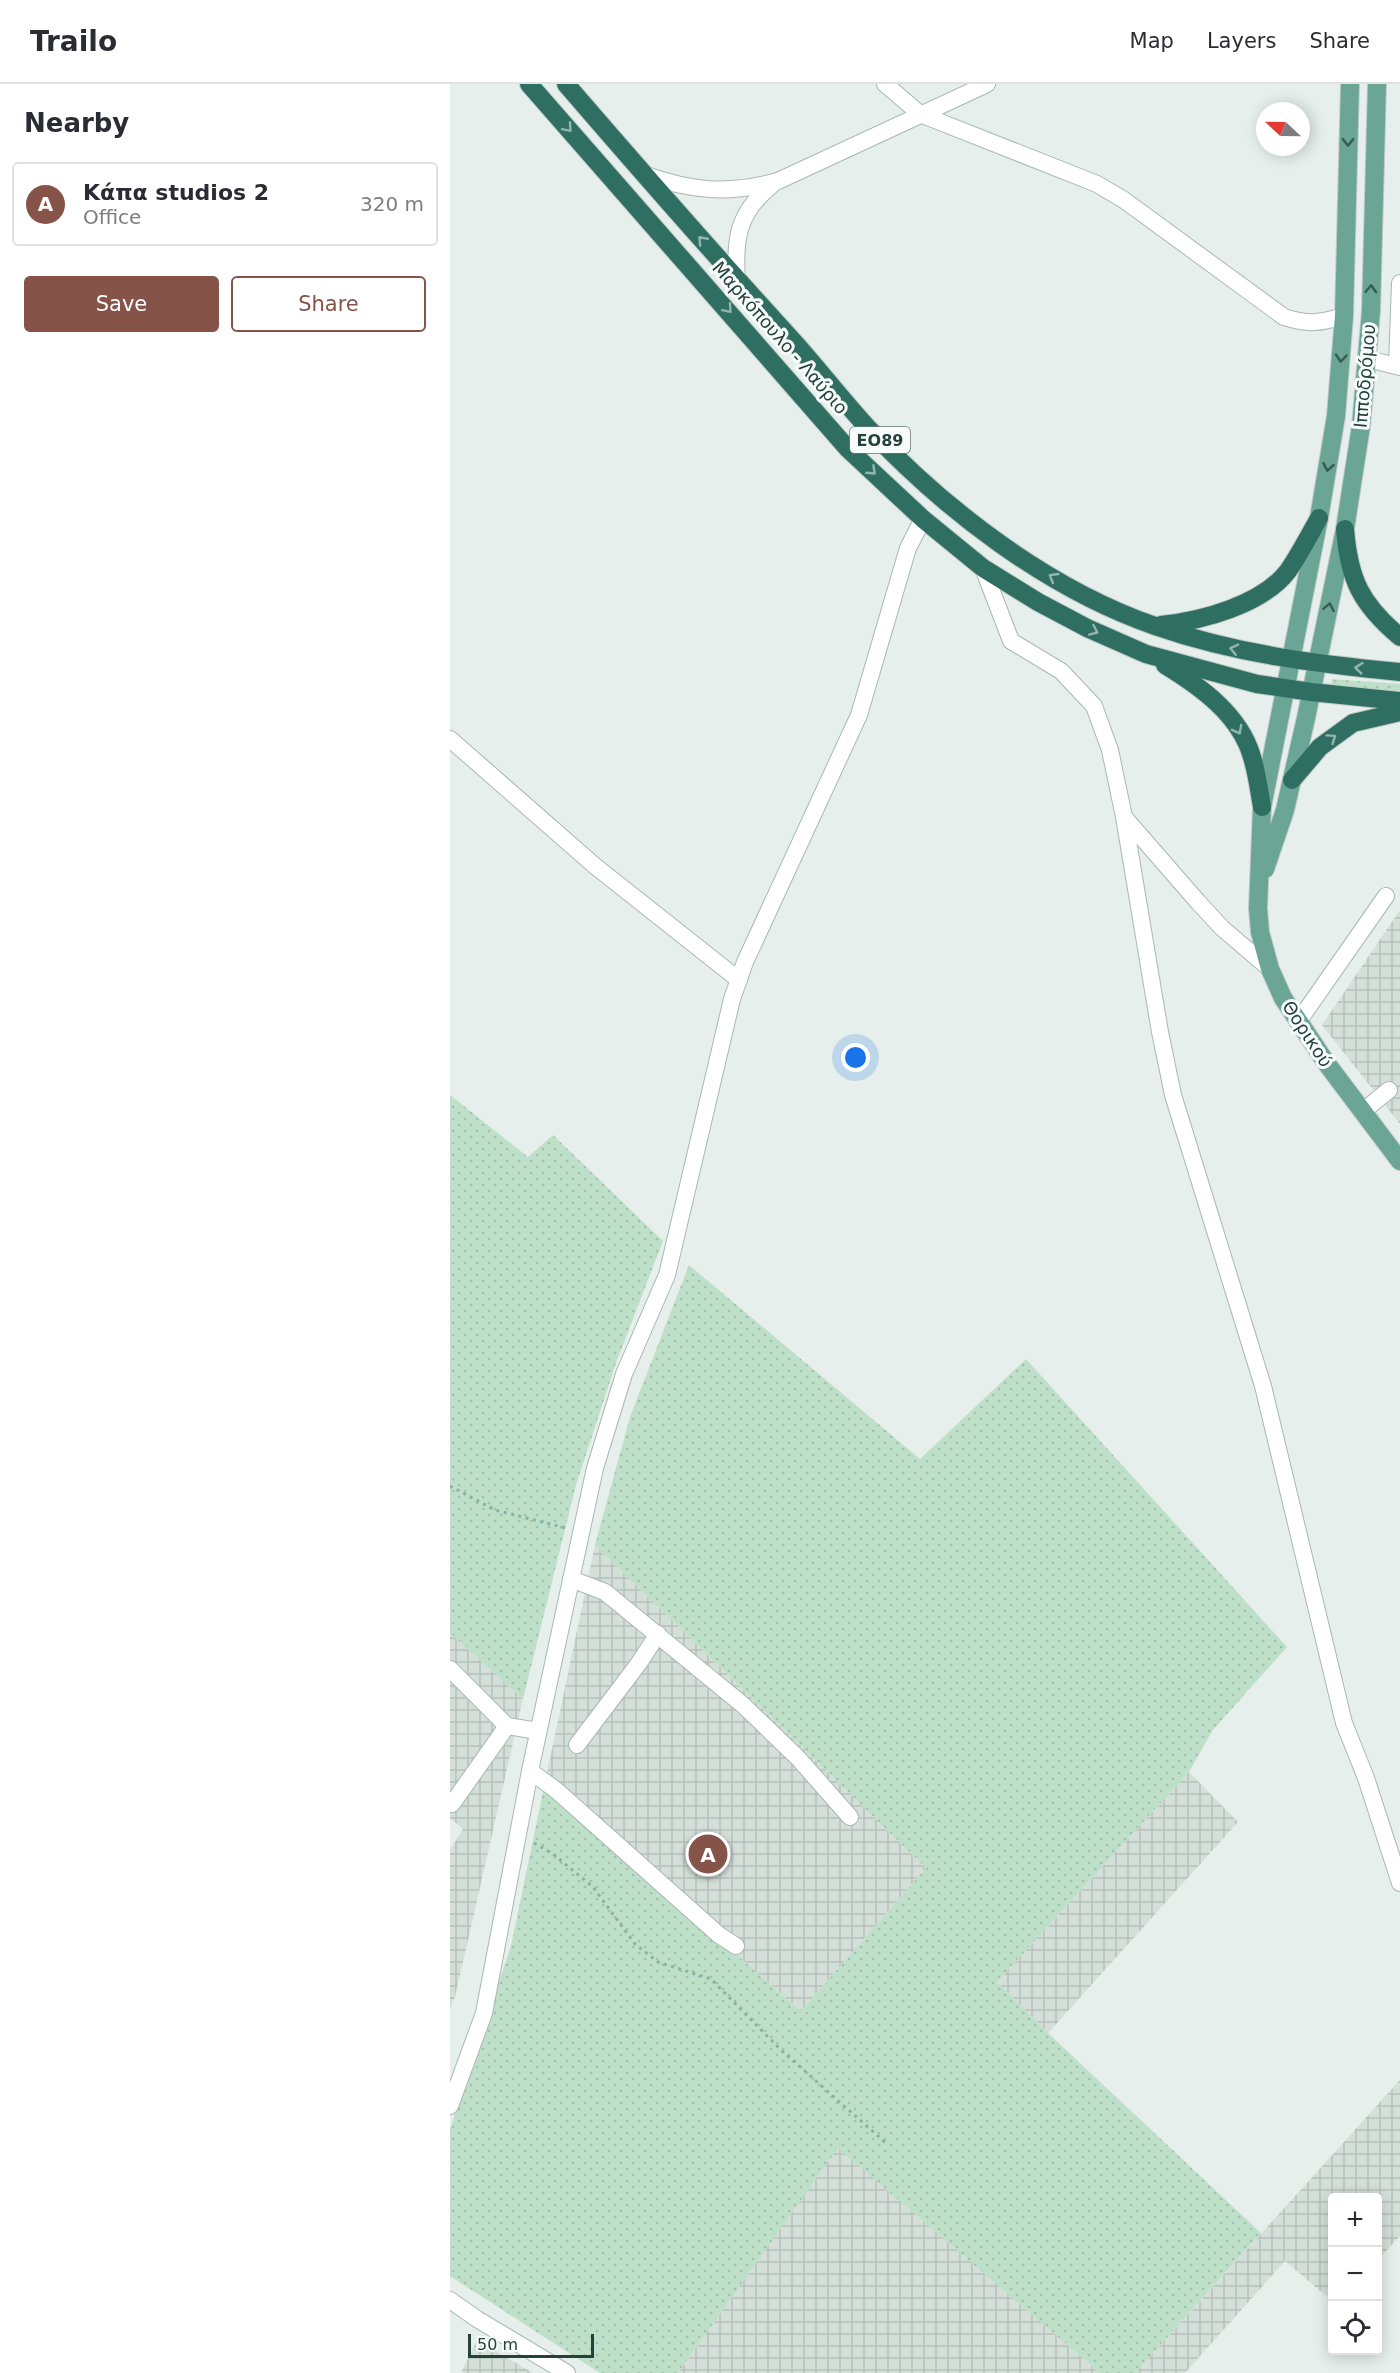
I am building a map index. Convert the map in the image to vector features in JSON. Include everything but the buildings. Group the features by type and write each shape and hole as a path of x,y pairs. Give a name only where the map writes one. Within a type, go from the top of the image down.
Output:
{"highway":[{"name":"Μαρκόπουλο - Λαύριο","path":"529,84 848,449 923,519 983,568 1038,602 1087,628 1146,654 1208,672 1286,689 1400,701"},
{"name":"Μαρκόπουλο - Λαύριο","path":"566,84 737,280 811,360 868,428 936,494 995,540 1087,597 1153,626 1214,644 1291,661 1400,672"},
{"path":"1153,626 1193,621 1256,598 1286,573 1319,518"},
{"path":"1345,529 1347,558 1356,586 1378,619 1400,637"},
{"path":"1146,654 1209,694 1232,718 1252,755 1262,807"},
{"path":"1292,780 1320,747 1353,723 1400,712"}],"main road":[{"name":"Ιπποδρόμου","path":"1286,689 1336,416 1344,316 1350,84"},
{"name":"Ιπποδρόμου","path":"1311,692 1345,529 1361,426 1368,359 1377,84"},
{"name":"Θορικού","path":"1286,689 1262,807 1258,888 1260,932 1270,969 1283,998 1362,1112 1400,1161"},
{"name":"Θορικού","path":"1258,888 1285,810 1311,692"}],"street":[{"path":"885,84 920,114 1097,184 1124,200 1284,317 1301,323 1318,324 1344,316"},
{"path":"643,174 691,188 710,190 753,188 778,181 987,84"},
{"path":"737,280 735,253 739,230 747,211 760,195 778,181"},
{"path":"1368,359 1398,366 1400,283"},
{"path":"450,2106 484,2013 538,1731 595,1468 624,1374 667,1275 732,999 745,962 859,715 908,548 923,519"},
{"path":"983,568 1011,641 1061,672 1094,706 1110,750 1173,1095 1263,1386 1344,1723 1366,1778 1400,1883"},
{"path":"450,739 595,866 739,980"},
{"path":"1124,817 1222,928 1270,969"},
{"path":"1298,1022 1386,896"},
{"path":"1362,1112 1389,1090"},
{"path":"571,1579 605,1592 743,1705 798,1758 849,1817"},
{"path":"577,1745 658,1634"},
{"path":"450,1669 507,1726 538,1731"},
{"path":"450,1803 452,1804 507,1726"},
{"path":"530,1772 556,1790 719,1935 736,1946"},
{"path":"450,2300 477,2319 567,2373"}],"path":[{"path":"450,1486 495,1510 582,1532"},
{"path":"519,1834 553,1854 593,1887 635,1944 658,1962 711,1979 804,2071 887,2144"}],"shaded area":[{"path":"1400,910 1400,1124 1322,1025"},
{"path":"595,1545 926,1868 801,2011 544,1787"},
{"path":"450,1633 523,1699 455,1997 450,2008 450,1850 463,1829 450,1818"},
{"path":"1189,1772 1238,1822 1048,2033 997,1982"},
{"path":"1400,2080 1400,2236 1382,2256 1382,2193 1328,2193 1328,2298 1285,2261 1185,2373 1135,2373"},
{"path":"838,2147 1100,2373 678,2373"},
{"path":"477,2340 533,2373 461,2373"}],"green space":[{"path":"1332,679 1400,684 1400,691 1331,686"},
{"path":"450,1095 528,1157 553,1135 663,1241 616,1363 576,1485 523,1699 450,1633"},
{"path":"689,1265 920,1459 1026,1359 1287,1647 1212,1731 1189,1772 997,1982 1048,2033 1261,2233 1135,2373 1100,2373 838,2148 678,2373 600,2373 450,2276 450,2129 511,1946 544,1787 801,2011 926,1868 595,1545 630,1417"}],"place":[{"name":"Κάπα studios 2","path":"708,1854"}]}
